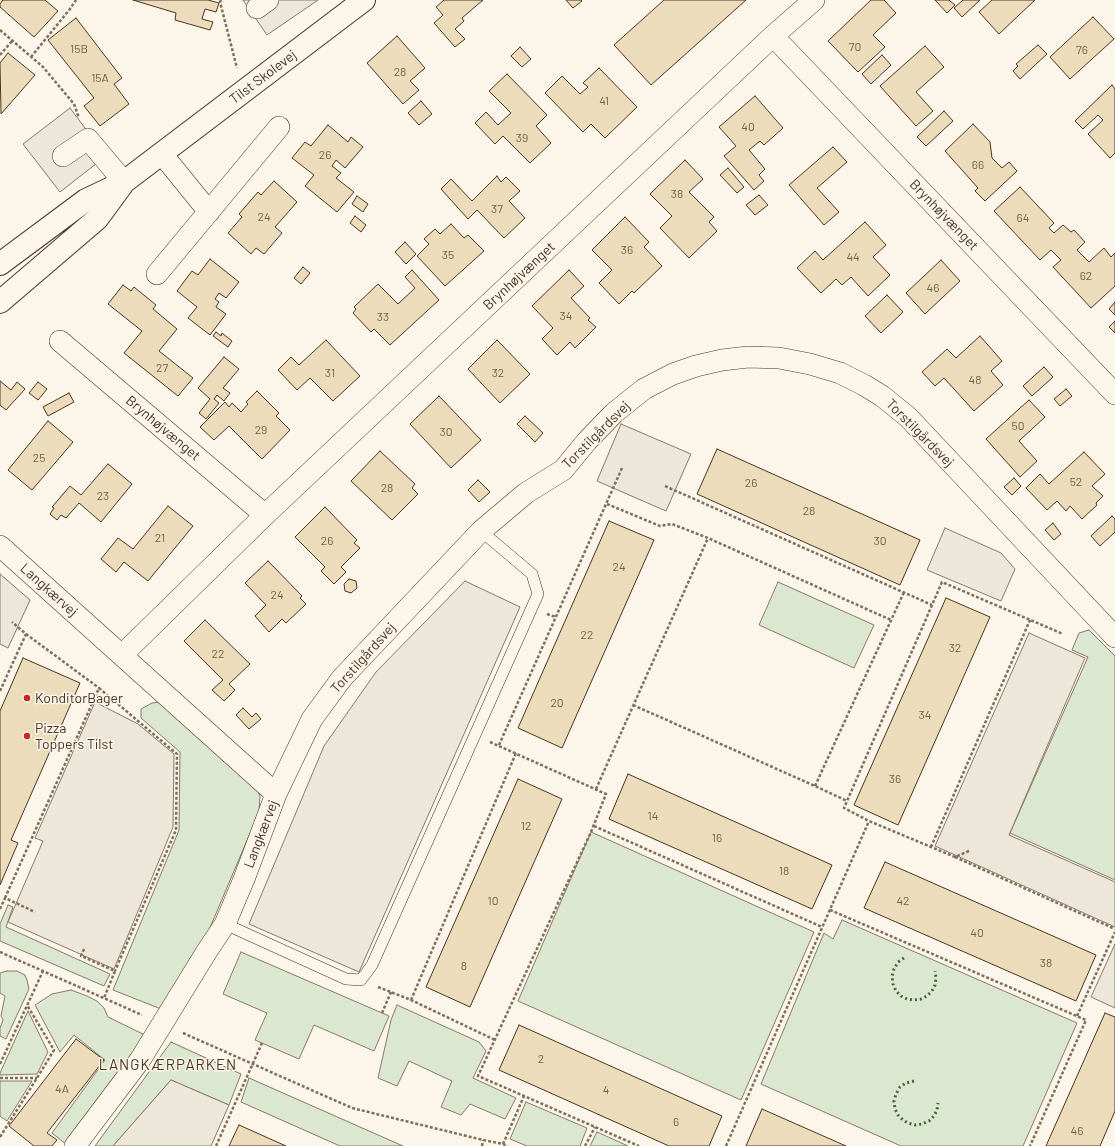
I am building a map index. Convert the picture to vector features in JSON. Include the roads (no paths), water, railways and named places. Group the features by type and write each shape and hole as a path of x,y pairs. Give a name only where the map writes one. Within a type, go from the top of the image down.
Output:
{"street":[{"name":"Tilst Skolevej","path":"0,264 86,200 124,182 364,0"},
{"name":"Brynhøjvænget","path":"122,655 265,515 814,0"},
{"name":"Brynhøjvænget","path":"774,36 1115,394"},
{"path":"157,274 279,127"},
{"path":"62,156 88,139 124,182"},
{"path":"162,154 209,212"},
{"name":"Tilst Skolevej","path":"0,302 97,219 124,182"},
{"name":"Brynhøjvænget","path":"60,341 265,515"},
{"name":"Torstilgårdsvej","path":"276,794 312,719 342,678 481,531 526,493 563,470 592,435 614,413 644,389 672,374 696,366 722,360 748,357 779,358 810,364 840,373 882,396 908,417 1115,637"},
{"name":"Langkærvej","path":"0,546 276,794 244,879 225,924 140,1060 75,1146"}],"lane":[{"path":"225,924 346,979 361,980 372,965 538,594 532,574 481,531"}],"place":[{"name":"KonditorBager","path":"27,698"},
{"name":"Pizza Toppers Tilst","path":"27,736"}],"district":[{"name":"LANGKÆRPARKEN","path":"168,1065"}]}
